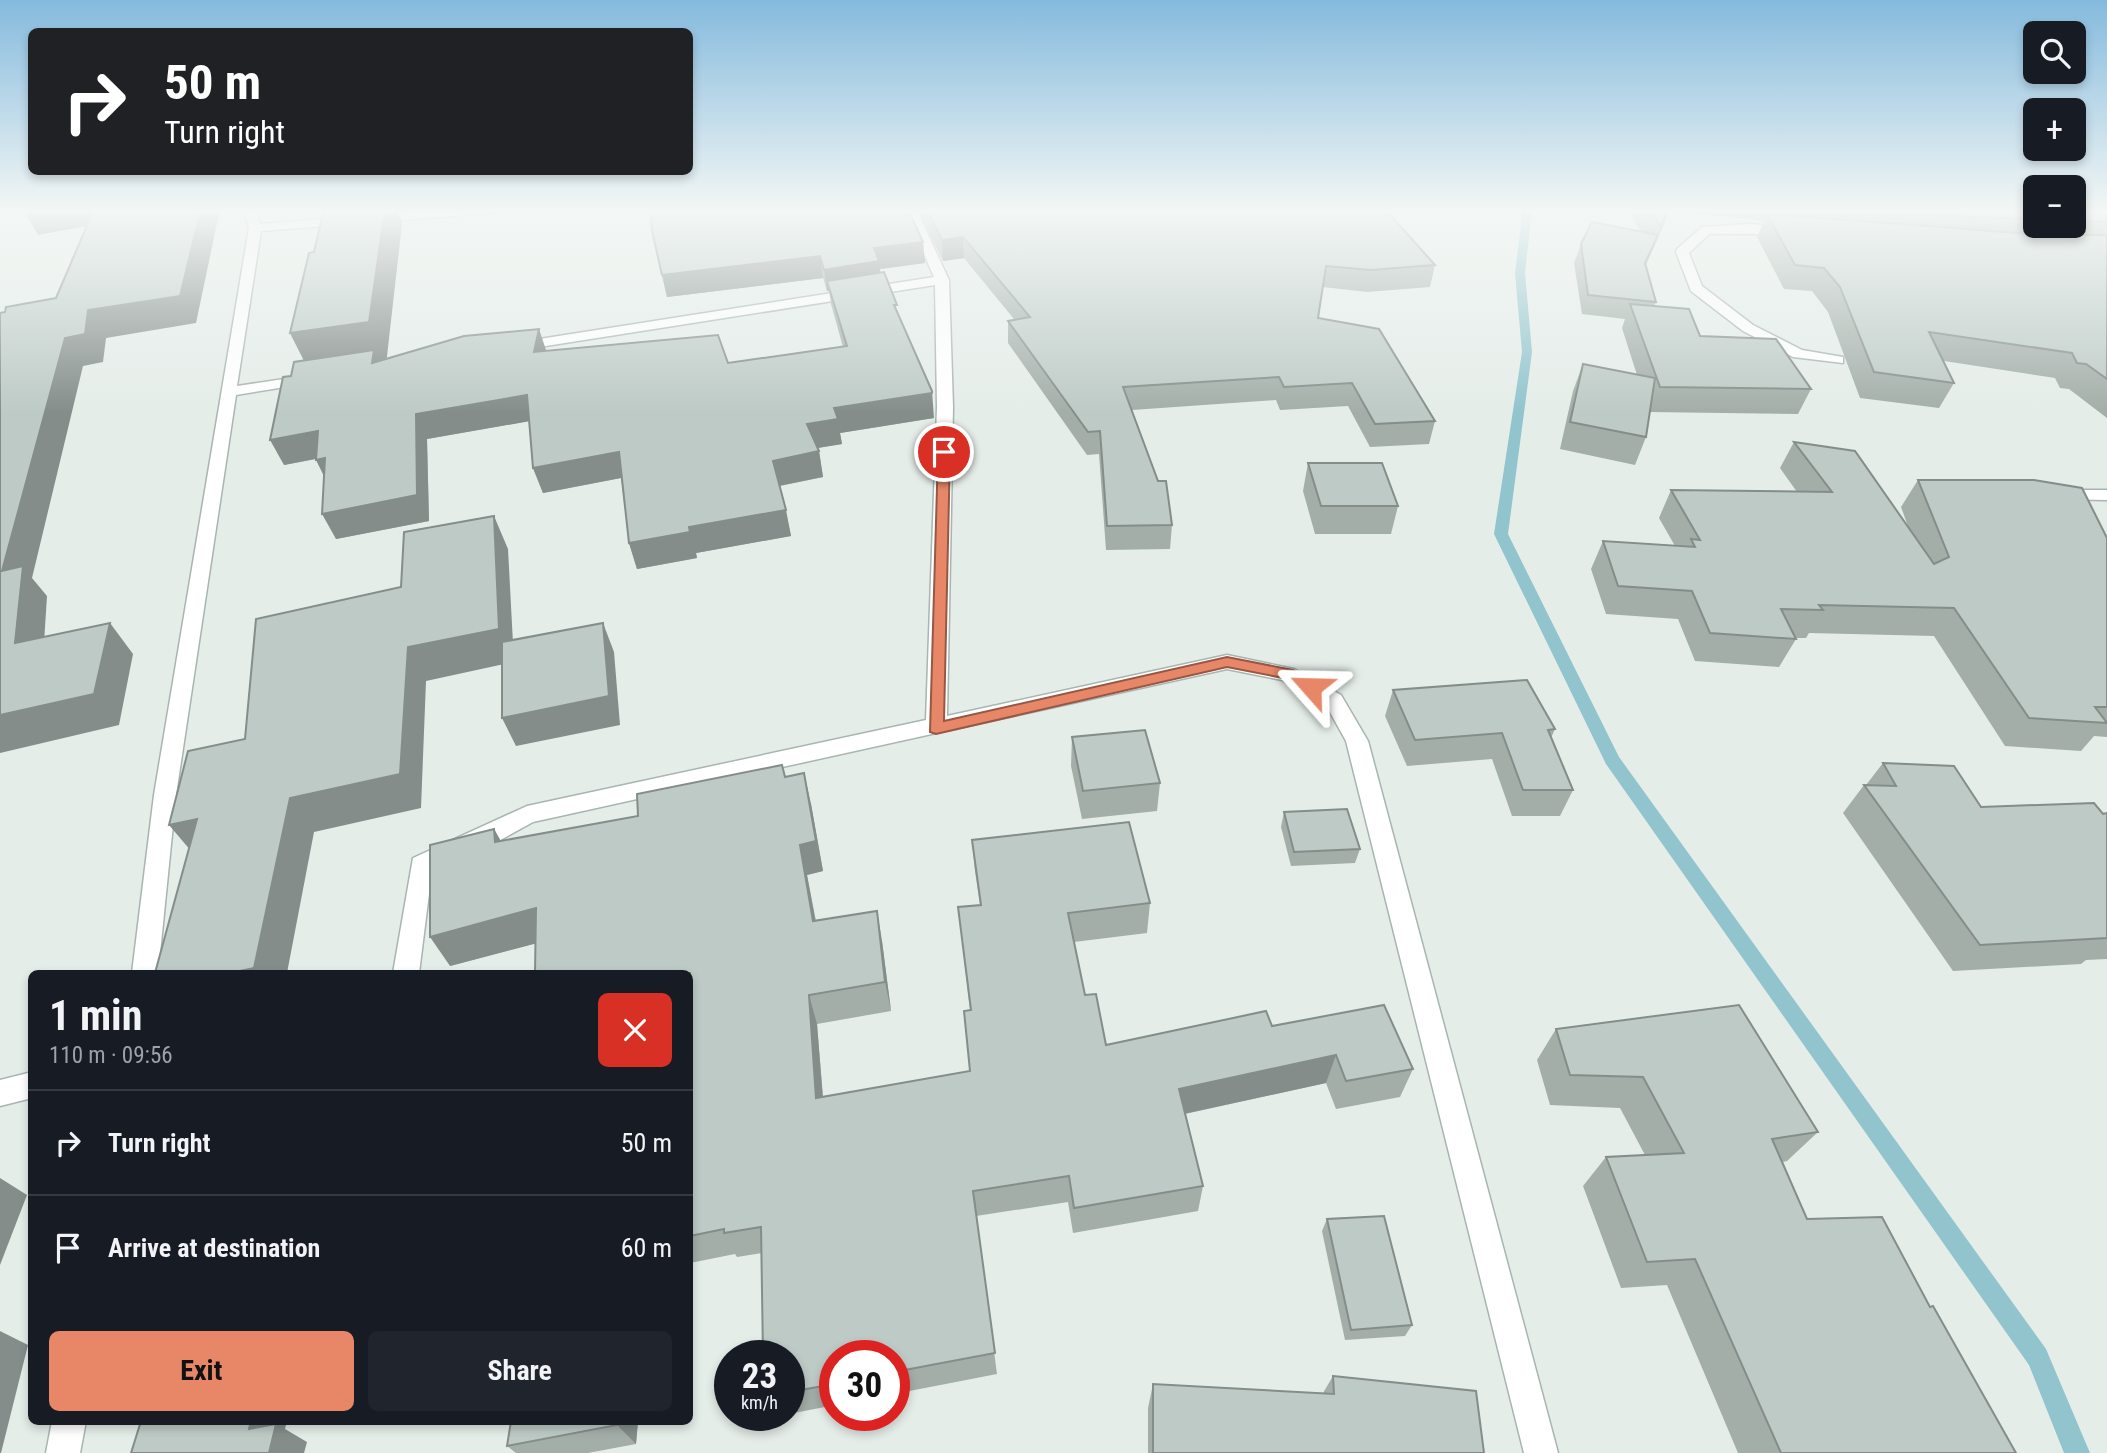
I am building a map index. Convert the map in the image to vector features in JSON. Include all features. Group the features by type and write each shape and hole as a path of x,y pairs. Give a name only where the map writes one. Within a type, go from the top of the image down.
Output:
{"street":[{"path":"145,970 165,795 247,277"},
{"path":"936,728 945,407 941,277"},
{"path":"1692,277 1696,288 1748,328 1798,354 1838,360"},
{"path":"503,349 942,280"},
{"path":"229,392 325,377"},
{"path":"2041,495 2107,495"},
{"path":"406,970 421,865 487,837 527,815 936,728 1227,662 1287,674 1334,700 1357,741 1541,1453"},
{"path":"0,1093 28,1086"},
{"path":"63,1453 68,1425"}],"building":[{"path":"65,277 185,277 180,296 88,310 85,334 65,338 2,571 23,566 15,643 110,623 94,694 0,715 0,313 5,312 6,307 56,298"},
{"path":"303,277 375,277 369,322 290,333"},
{"path":"854,277 886,277 897,305 894,305 932,393 834,408 838,419 807,424 819,451 773,461 786,510 689,527 690,532 629,543 619,452 533,468 527,395 416,414 417,495 322,514 325,458 316,460 318,431 270,440 283,377 291,376 294,362 374,350 372,363 464,336 539,329 534,352 718,335 728,363 847,346 827,281"},
{"path":"996,277 1324,277 1318,318 1379,329 1435,421 1375,424 1352,383 1284,387 1279,377 1123,387 1158,481 1166,481 1172,525 1107,526 1100,431 1088,432 1008,321 1030,317"},
{"path":"1586,277 1649,277 1656,302 1588,295"},
{"path":"1831,277 2107,277 2107,379 2086,364 2077,363 2072,353 1929,332 1954,383 1874,372 1840,287"},
{"path":"1630,304 1689,309 1700,336 1776,339 1811,389 1660,387"},
{"path":"1583,364 1655,378 1646,437 1570,422"},
{"path":"1794,442 1855,451 1934,564 1949,557 1918,480 2034,480 2082,488 2107,538 2107,707 2095,707 2107,723 2029,718 1954,608 1819,605 1823,610 1781,609 1796,639 1710,633 1692,591 1618,586 1603,541 1695,547 1691,539 1700,540 1671,490 1832,492"},
{"path":"1308,463 1382,463 1398,506 1321,506"},
{"path":"494,516 499,629 408,647 400,774 290,798 254,968 156,970 197,819 169,825 188,751 245,739 256,619 401,587 404,532"},
{"path":"603,623 609,696 502,718 502,642"},
{"path":"1527,680 1555,729 1548,730 1573,790 1523,790 1502,733 1415,740 1393,690"},
{"path":"1145,730 1160,783 1083,791 1072,737"},
{"path":"1883,763 1954,766 1981,807 2094,803 2103,814 2107,813 2107,938 1980,945 1864,785 1896,786"},
{"path":"782,765 785,777 804,773 816,841 800,845 813,921 877,911 885,982 809,995 816,1098 970,1071 964,1011 971,1010 958,907 981,905 972,840 1129,822 1150,903 1068,913 1085,995 1096,994 1106,1045 1266,1011 1272,1026 1384,1005 1413,1069 1346,1081 1336,1055 1179,1089 1203,1186 1074,1208 1069,1176 973,1191 995,1353 910,1369 910,1340 819,1340 819,1387 805,1389 805,1340 763,1340 761,1227 724,1233 724,1229 693,1235 693,970 535,970 536,908 430,937 430,845 494,829 495,842 638,816 637,794"},
{"path":"1347,809 1360,849 1294,852 1284,812"},
{"path":"1739,1005 1818,1132 1772,1139 1807,1219 1882,1217 1930,1307 1933,1306 2016,1453 1781,1453 1695,1259 1647,1262 1606,1157 1684,1153 1643,1077 1570,1075 1556,1029"},
{"path":"1384,1216 1412,1325 1351,1330 1327,1219"},
{"path":"1333,1376 1476,1391 1484,1453 1153,1453 1153,1384 1334,1394"},
{"path":"140,1425 250,1425 249,1429 276,1425 269,1453 131,1453"},
{"path":"510,1425 617,1425 507,1446"}],"waterway":[{"path":"1520,277 1527,352 1501,534 1612,760 2038,1357 2077,1453"}],"route":[{"path":"944,452 936,728 1227,662 1287,674 1311,687"}]}
